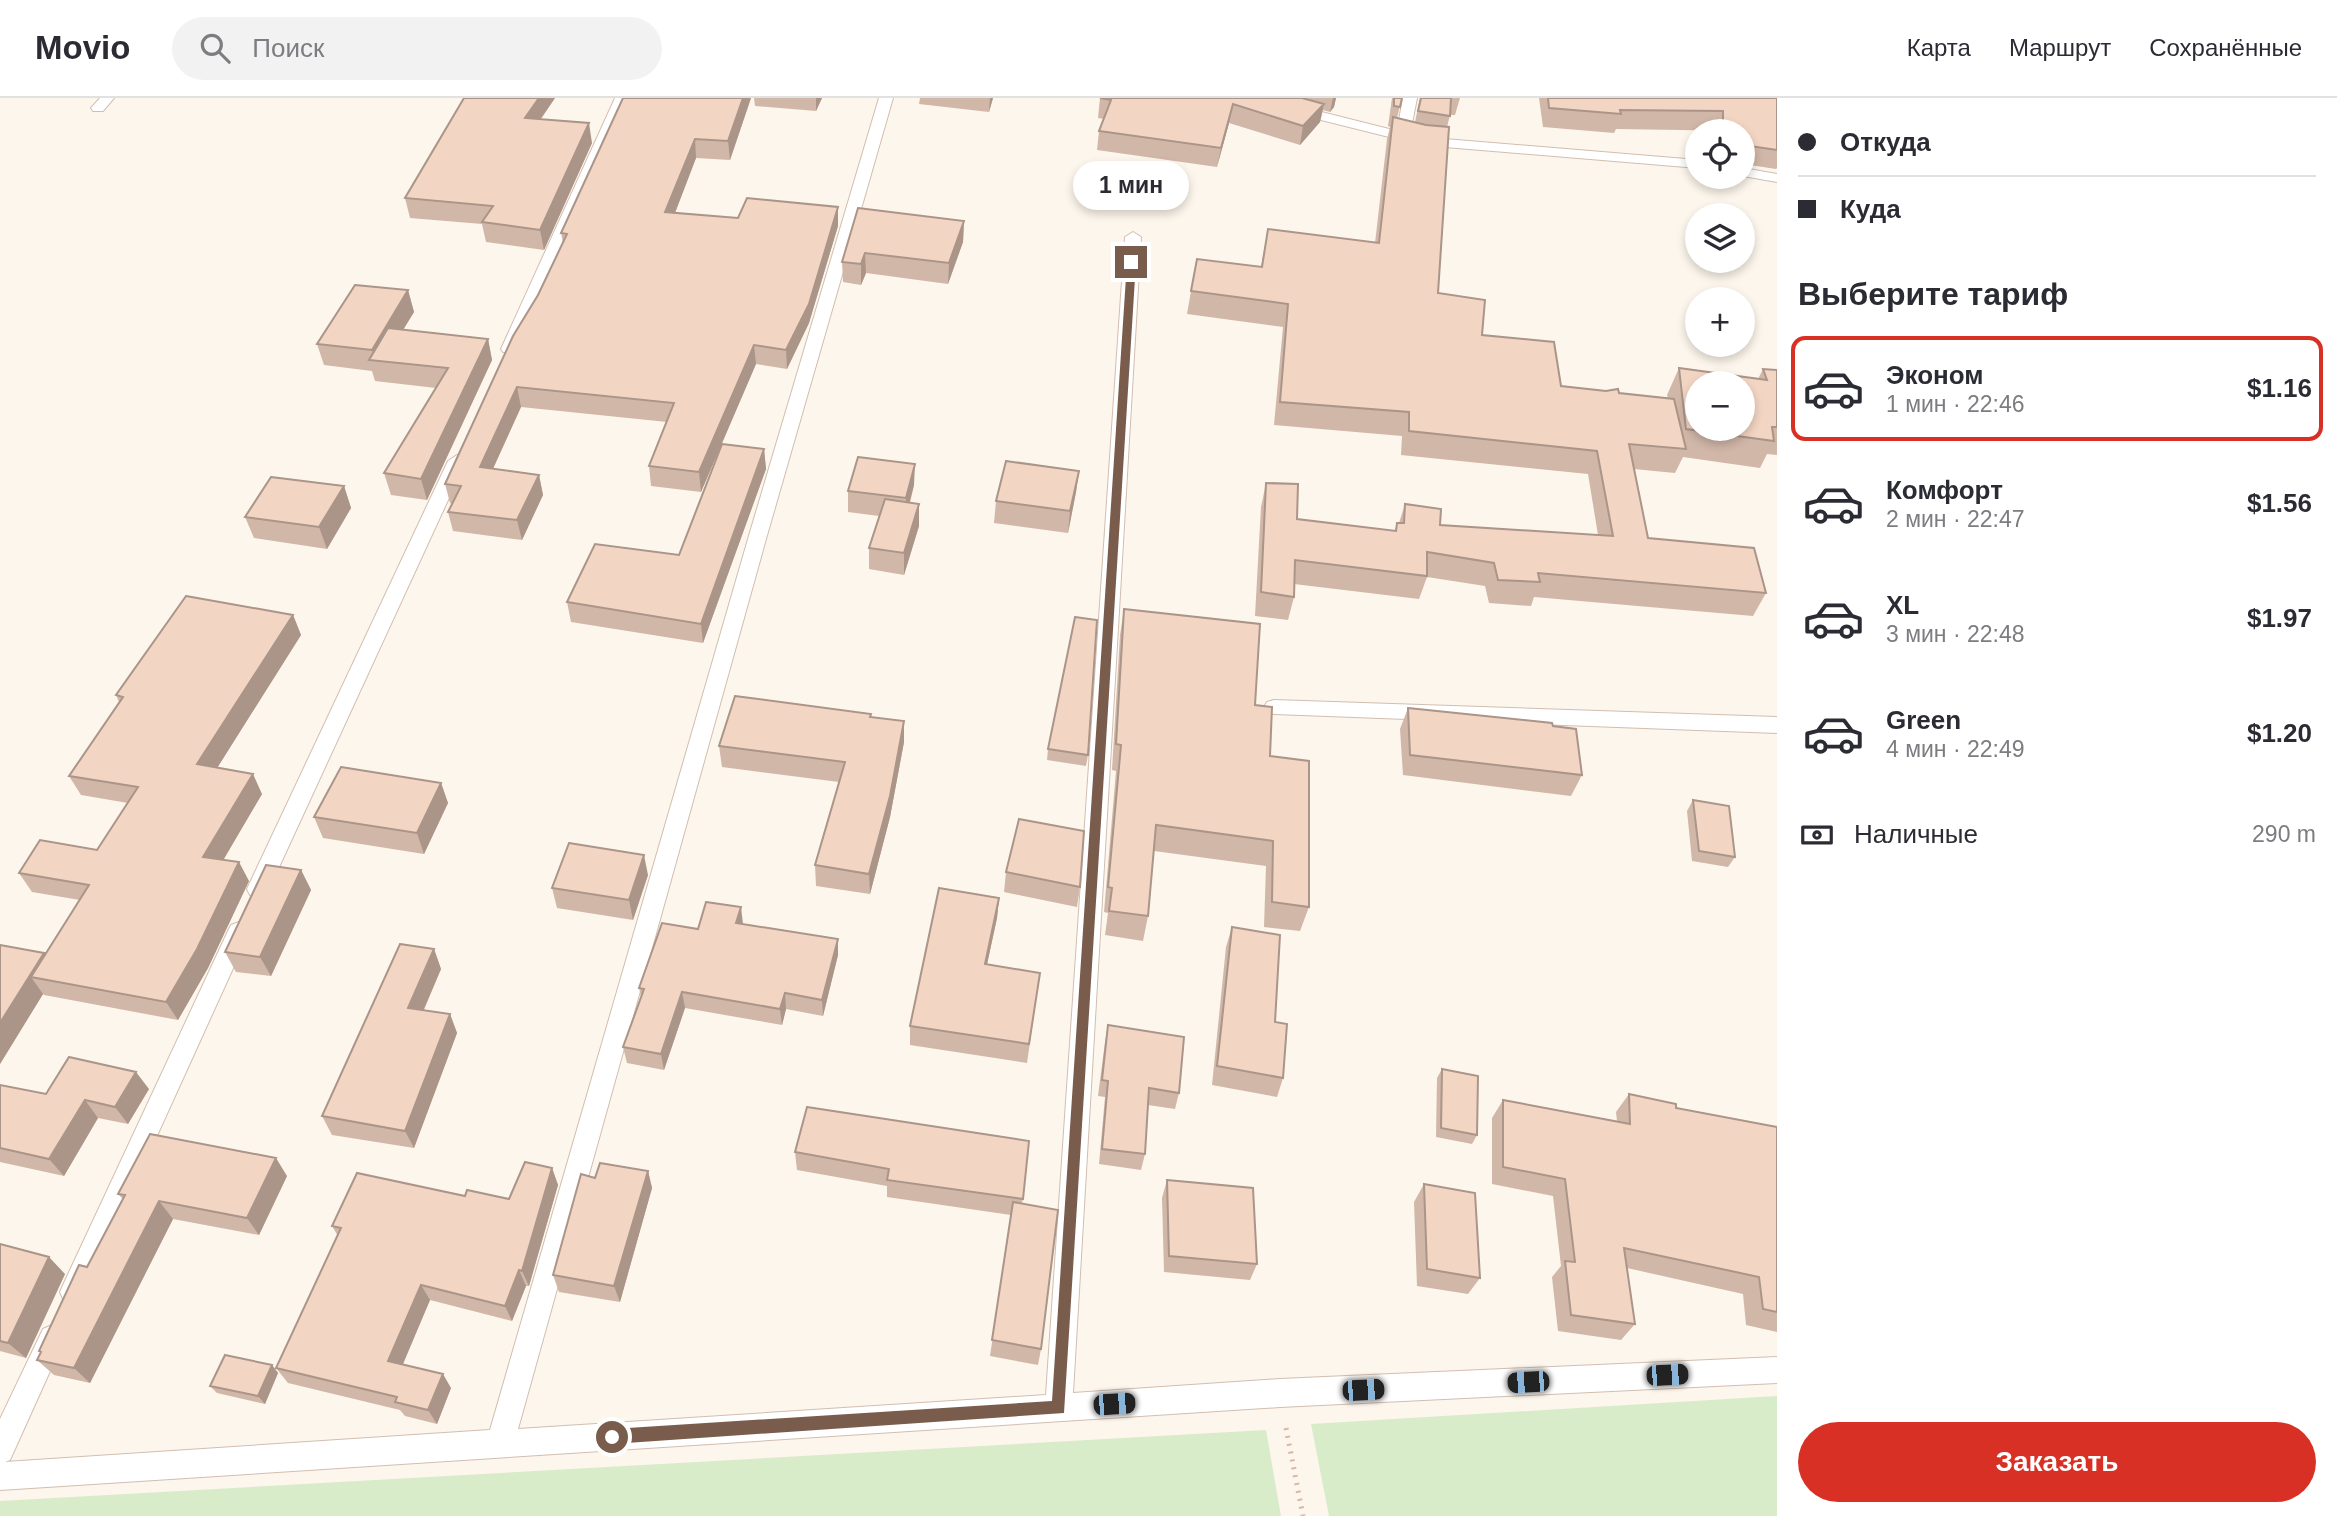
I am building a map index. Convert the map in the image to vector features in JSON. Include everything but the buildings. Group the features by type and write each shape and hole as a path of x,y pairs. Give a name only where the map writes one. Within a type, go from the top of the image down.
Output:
{"lane":[{"path":"500,368 622,98"},
{"path":"500,1444 757,539 886,98"},
{"path":"1250,98 1421,141 1685,163"},
{"path":"1403,136 1410,98"},
{"path":"1755,174 1777,178"},
{"path":"1059,1408 1133,237"},
{"path":"0,1450 466,442"},
{"path":"1274,707 1777,725"},
{"path":"0,1476 1280,1394 1777,1370"}],"path":[{"path":"1280,1394 1303,1516"}],"green space":[{"path":"1777,1396 1777,1516 1329,1516 1311,1424"},
{"path":"1266,1430 1281,1516 0,1516 0,1501"}],"route":[{"path":"612,1437 1059,1408 1131,262"}]}
